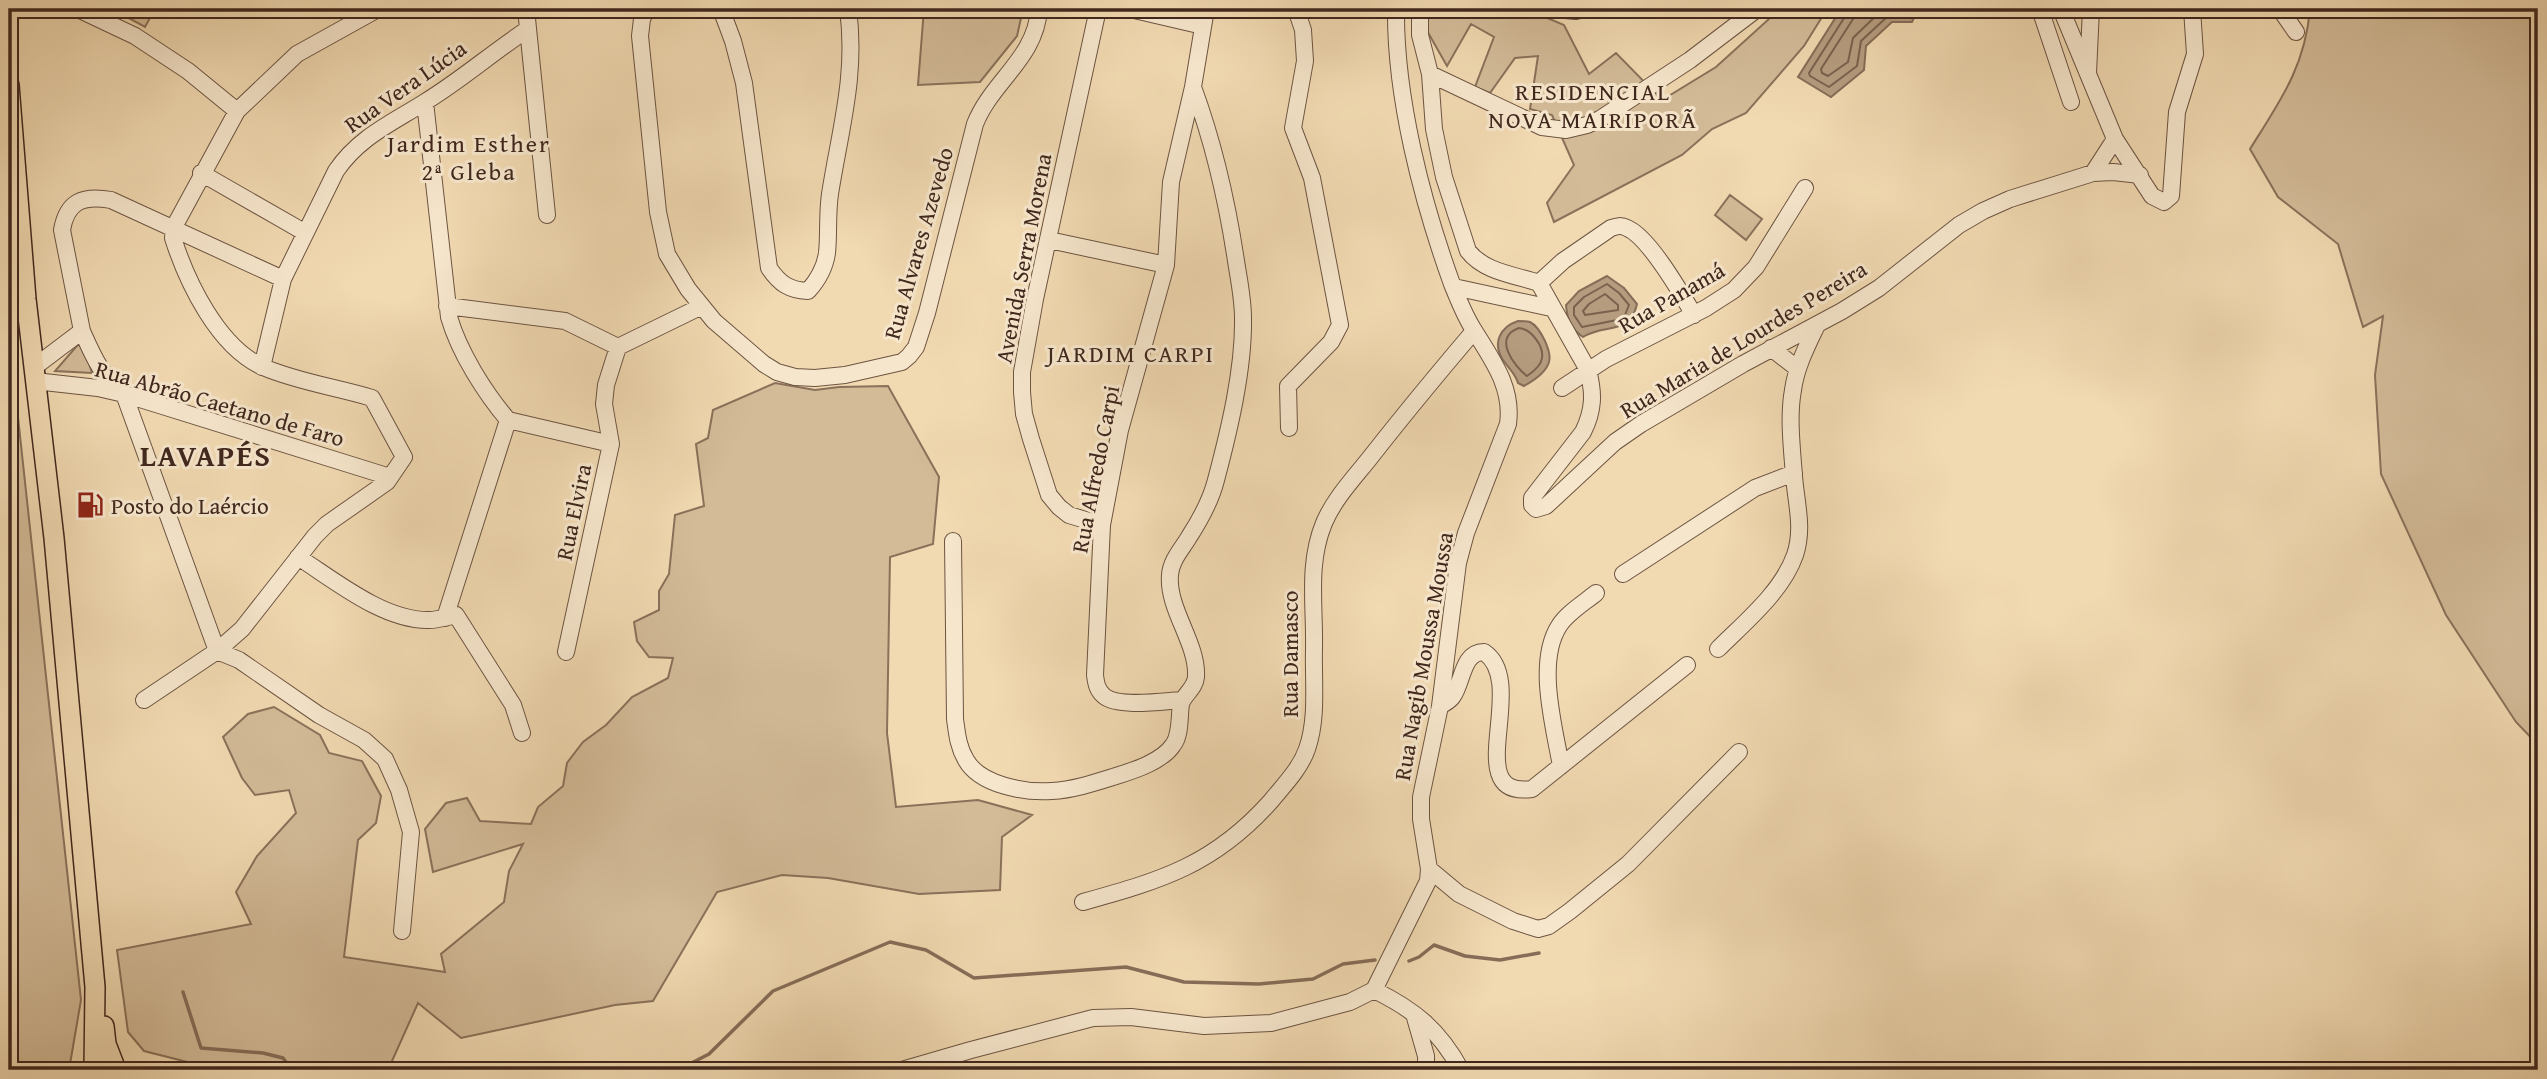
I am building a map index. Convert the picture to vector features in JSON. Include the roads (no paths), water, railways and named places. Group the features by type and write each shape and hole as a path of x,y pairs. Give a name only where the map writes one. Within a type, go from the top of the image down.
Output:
{"main road":[{"path":"9,85 34,375 60,601 95,987 106,1044 116,1070"},
{"path":"94,1070 95,987"}],"street":[{"path":"78,9 135,36 188,71 237,111"},
{"path":"144,700 217,652 242,629 327,524 387,482 404,457 372,398 262,367 240,351 200,303 177,249 173,228 237,111 297,54 378,9"},
{"path":"526,9 547,215"},
{"path":"611,444 604,404 606,385 618,347 700,307 676,272 661,234 639,36 647,9"},
{"path":"721,9 744,83 769,268 777,280 792,290 808,291 817,282 827,253 829,203 852,69 852,37 848,9"},
{"name":"Rua Alvares Azevedo","path":"700,307 764,364 777,372 795,377 845,375 902,362 909,356 916,348 927,313 975,124 988,98 1011,73 1028,48 1040,9"},
{"name":"Avenida Serra Morena","path":"1098,9 1022,372 1024,414 1040,473 1049,495 1059,508 1069,515 1102,525"},
{"path":"1130,9 1203,26"},
{"name":"Rua Alfredo Carpi","path":"1182,700 1112,700 1103,695 1095,676 1098,586 1102,525 1120,430 1166,265 1171,182 1193,86 1206,9"},
{"path":"1289,428 1288,386 1331,342 1340,325 1316,194 1293,128 1305,61 1303,30 1296,9"},
{"name":"Rua Nagib Moussa Moussa","path":"1374,990 1424,895 1429,869 1423,838 1422,797 1440,706 1458,563 1466,533 1508,424 1510,409 1505,385 1474,331 1454,287 1429,215 1400,71 1396,9"},
{"path":"1420,9 1420,35 1430,74 1434,129 1441,165 1468,251 1475,261 1484,266 1539,282 1551,308 1588,370"},
{"path":"1554,9 1584,9"},
{"path":"1430,74 1542,127 1566,130 1600,119 1690,60 1757,9"},
{"path":"2040,9 2071,102"},
{"path":"2062,9 2115,139 2152,196 2159,202 2168,201 2171,196 2177,112 2195,54 2192,9"},
{"path":"2088,76 2091,9"},
{"path":"2280,9 2295,32"},
{"name":"Rua Vera Lúcia","path":"262,367 283,279 304,232 345,157 374,132 425,102 528,29"},
{"path":"953,541 955,719 966,762 994,782 1053,792 1095,783 1154,761 1166,753 1177,740 1182,700 1194,685 1196,676 1173,599 1170,574 1207,505 1216,482 1234,396 1244,318 1220,170 1210,132 1193,86"},
{"path":"425,102 447,306 458,340 495,404 508,420 445,618"},
{"path":"2093,173 2115,139"},
{"path":"201,173 304,232"},
{"name":"Rua Maria de Lourdes Pereira","path":"1588,370 1594,394 1589,421 1532,498 1532,505 1536,509 1546,506 1615,442 1641,424 1879,288 1959,225 1983,211 2029,192 2093,173 2140,175"},
{"name":"Rua Panamá","path":"1562,388 1588,370 1694,315 1734,290 1746,278 1804,188"},
{"path":"217,652 124,394 102,373 82,331 62,230 65,216 70,206 83,200 111,200 283,279"},
{"path":"1539,282 1563,261 1611,228 1620,225 1636,233 1650,250 1694,315"},
{"path":"1048,240 1166,265"},
{"path":"1454,287 1551,308"},
{"path":"447,306 565,320 618,347"},
{"path":"1717,649 1765,601 1794,558 1799,540 1800,518 1794,473 1791,408 1798,369 1816,325"},
{"path":"34,375 82,331"},
{"name":"Rua Damasco","path":"1083,902 1178,872 1224,846 1260,814 1297,769 1307,750 1312,727 1312,575 1324,524 1347,487 1474,331"},
{"path":"1771,348 1798,369"},
{"name":"Rua Abrão Caetano de Faro","path":"34,375 124,394 390,477"},
{"name":"Rua Elvira","path":"508,420 611,444 566,652"},
{"path":"1623,574 1755,488 1794,473"},
{"path":"298,557 382,609 416,619 456,615 513,705 522,733"},
{"path":"1561,766 1549,697 1550,648 1560,623 1596,593"},
{"path":"217,652 239,660 320,715 365,740 385,759 399,790 411,832 402,931"},
{"path":"1440,706 1454,695 1472,655 1484,652 1493,661 1500,680 1496,765 1504,783 1512,788 1532,789 1687,665"},
{"path":"1429,869 1459,894 1513,921 1538,929 1549,926 1628,864 1739,752"},
{"path":"902,1070 960,1052 1093,1018 1131,1017 1215,1026 1271,1023 1350,1002 1374,990 1414,1012 1436,1032 1461,1070"},
{"path":"1414,1012 1426,1056 1426,1070"}],"water":[{"path":"1841,9 1918,9 1912,22 1892,22 1866,46 1864,70 1831,97 1798,77"},
{"path":"1607,276 1624,288 1637,304 1634,314 1623,325 1583,337 1570,323 1566,305 1579,291"},
{"path":"1518,321 1530,322 1538,329 1547,346 1549,357 1542,373 1524,386 1518,383 1498,348 1502,331"},
{"path":"9,882 12,893 13,974 9,983"}],"waterway":[{"path":"678,1070 709,1054 773,991 890,942 926,950 974,978 1126,967 1184,982 1259,984 1313,979 1343,964 1375,960"},
{"path":"1409,961 1434,945 1465,956 1500,960 1539,953"},
{"path":"183,992 201,1048 263,1053 283,1058 292,1070"}],"place":[{"name":"Posto do Laércio","path":"90,505"}],"district":[{"name":"RESIDENCIAL NOVA MAIRIPORÃ","path":"1593,105"},
{"name":"Jardim Esther 2ª Gleba","path":"469,157"},
{"name":"JARDIM CARPI","path":"1131,353"},
{"name":"LAVAPÉS","path":"206,455"}]}
